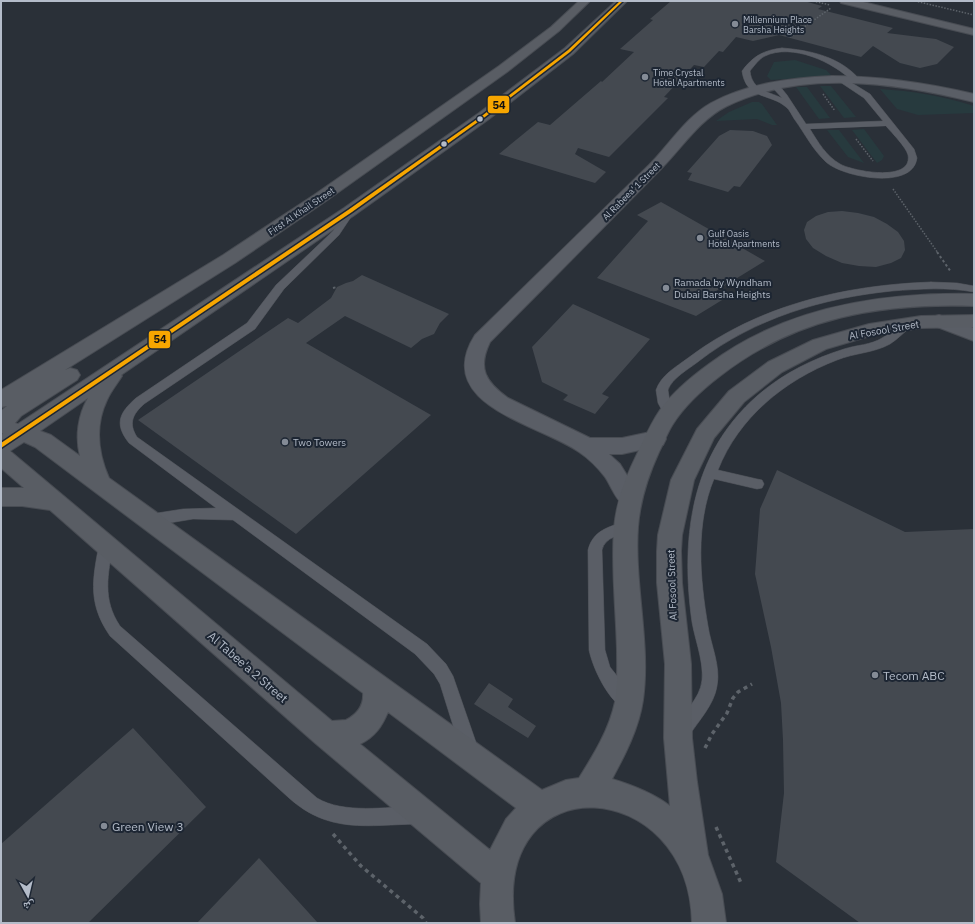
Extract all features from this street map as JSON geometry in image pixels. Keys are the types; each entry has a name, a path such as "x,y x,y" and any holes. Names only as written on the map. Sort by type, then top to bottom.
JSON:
{"main road":[{"name":"First Al Khail Street","path":"1,400 229,259 320,198 502,69 555,29 585,1"},
{"path":"845,1 974,32"},
{"path":"890,1 918,4"},
{"path":"1,446 350,211 484,116 569,51 616,4"},
{"path":"1,424 14,411 188,298 212,279 229,259"},
{"path":"588,791 607,761 620,730 628,703 631,661 625,573 626,527 630,498 640,468 669,413 697,383 729,359 763,339 801,323 842,311 884,304 923,300 974,300"},
{"name":"Al Fosool Street","path":"692,855 682,793 678,737 678,662 669,580 670,536 677,496 689,462 702,437 730,402 759,377 791,357 833,340 866,331 907,324 940,321 974,321"},
{"path":"100,482 93,468 89,453 89,423 93,408 100,394 119,367"},
{"path":"49,389 34,402 32,410 40,414 57,409"},
{"path":"1,429 22,432 43,441 540,807"},
{"name":"Al Tabee'a 2 Street","path":"1,456 325,733 497,876"},
{"path":"1,497 22,497 56,502"},
{"path":"325,733 337,736 350,734 362,728 371,718 376,707 377,694 374,684"},
{"path":"498,923 495,906 497,876 506,848 520,825 540,807 555,799 571,793 588,791 618,795 635,801 656,814 676,832 692,855 702,881 711,918"}],"street":[{"name":"Al Rabeea' 1 Street","path":"630,498 612,470 587,446 501,404 483,389 474,372 474,358 482,339 674,148 705,113 725,102 775,86 813,81 856,80 916,86 974,98"},
{"path":"940,321 974,335"},
{"name":"Al Rabeea' 1 Street","path":"587,446 622,446 655,439"}],"lane":[{"path":"790,106 775,98 756,91 747,79 746,71 763,54 777,51 797,52 830,61 844,69 867,88 867,96"},
{"path":"775,86 785,96 804,127 831,163 859,174 884,176 902,171 912,165 913,161 911,150 867,96 856,80"},
{"path":"804,127 889,123"},
{"path":"350,211 344,223 335,235 284,282 273,295 262,314 251,326 140,401 132,408 126,417 125,425 127,433 132,440 421,649 431,659 447,681 472,756"},
{"path":"669,413 662,400 661,394 664,384 704,350 767,317 805,304 887,288 946,285 974,290"},
{"path":"678,737 705,696 709,687 709,666 700,630 694,582 693,545 698,511 709,473 718,454 733,430 752,408 772,390 796,374 821,362 886,340 907,324"},
{"path":"709,473 757,484"},
{"path":"151,520 196,513 217,513 237,516"},
{"path":"626,527 603,536 598,540 595,550 598,659 606,678 628,703"},
{"path":"106,545 100,575 99,590 101,605 106,620 115,631 307,802 321,810 352,816 422,815"}],"path":[{"path":"918,4 974,15"},
{"path":"788,38 833,6"},
{"path":"333,288 337,287"},
{"path":"704,753 709,738 727,712 733,698 744,687 752,684"},
{"path":"307,802 361,866 423,918 426,923"},
{"path":"715,824 741,883"}],"green space":[{"path":"795,60 826,70 832,76 771,80 767,76 774,62"},
{"path":"820,86 831,86 856,117 844,118"},
{"path":"796,87 807,87 830,118 819,119"},
{"path":"880,89 904,91 951,99 974,106 974,113 918,115 897,109"},
{"path":"752,102 759,102 762,104 777,125 772,125 757,119 716,121 729,112"},
{"path":"864,129 884,156 882,160 877,163 852,130"},
{"path":"827,130 839,130 864,163 848,157"}],"building":[{"path":"671,1 804,1 822,6 818,9 893,28 887,33 936,39 954,47 937,64 920,68 900,63 873,46 861,57 779,35 753,41 736,37 723,52 719,51 704,67 694,65 664,97 668,98 609,157 578,148 575,154 606,172 595,183 499,154 538,122 550,125 601,81 602,82 634,52 620,49 653,20 650,19"},
{"path":"730,130 753,131 767,136 772,145 740,187 734,186 728,192 688,180 692,173 687,172 719,136"},
{"path":"661,202 765,261 716,291 727,297 696,316 597,278 648,221 637,215"},
{"path":"842,211 874,217 898,232 904,241 905,250 901,258 891,263 876,267 859,266 842,263 813,248 806,239 804,230 807,222 816,216 828,212"},
{"name":"Two Towers","path":"362,275 449,314 440,323 434,334 422,339 411,348 345,316 306,343 431,415 296,534 138,420 288,318 298,323 331,298 337,287 353,281"},
{"path":"573,304 650,339 602,394 609,397 595,414 563,400 568,395 542,382 532,347"},
{"name":"Tecom ABC","path":"777,470 905,532 974,529 974,923 860,923 776,862 784,793 781,703 771,647 755,574 760,509"},
{"path":"489,683 513,699 508,707 536,726 528,738 474,704"},
{"name":"Green View 3","path":"133,728 206,807 88,923 1,923 1,844"},
{"path":"259,858 318,923 197,923"}],"transit line":[{"name":"54","path":"1,446 350,211 484,116 569,51 622,1"}],"place":[{"name":"Millennium Place Barsha Heights","path":"735,24"},
{"name":"Time Crystal Hotel Apartments","path":"645,77"},
{"name":"Gulf Oasis Hotel Apartments","path":"700,238"},
{"name":"Ramada by Wyndham Dubai Barsha Heights","path":"666,288"},
{"name":"Two Towers","path":"285,442"},
{"name":"Tecom ABC","path":"875,675"},
{"name":"Green View 3","path":"104,826"}]}
